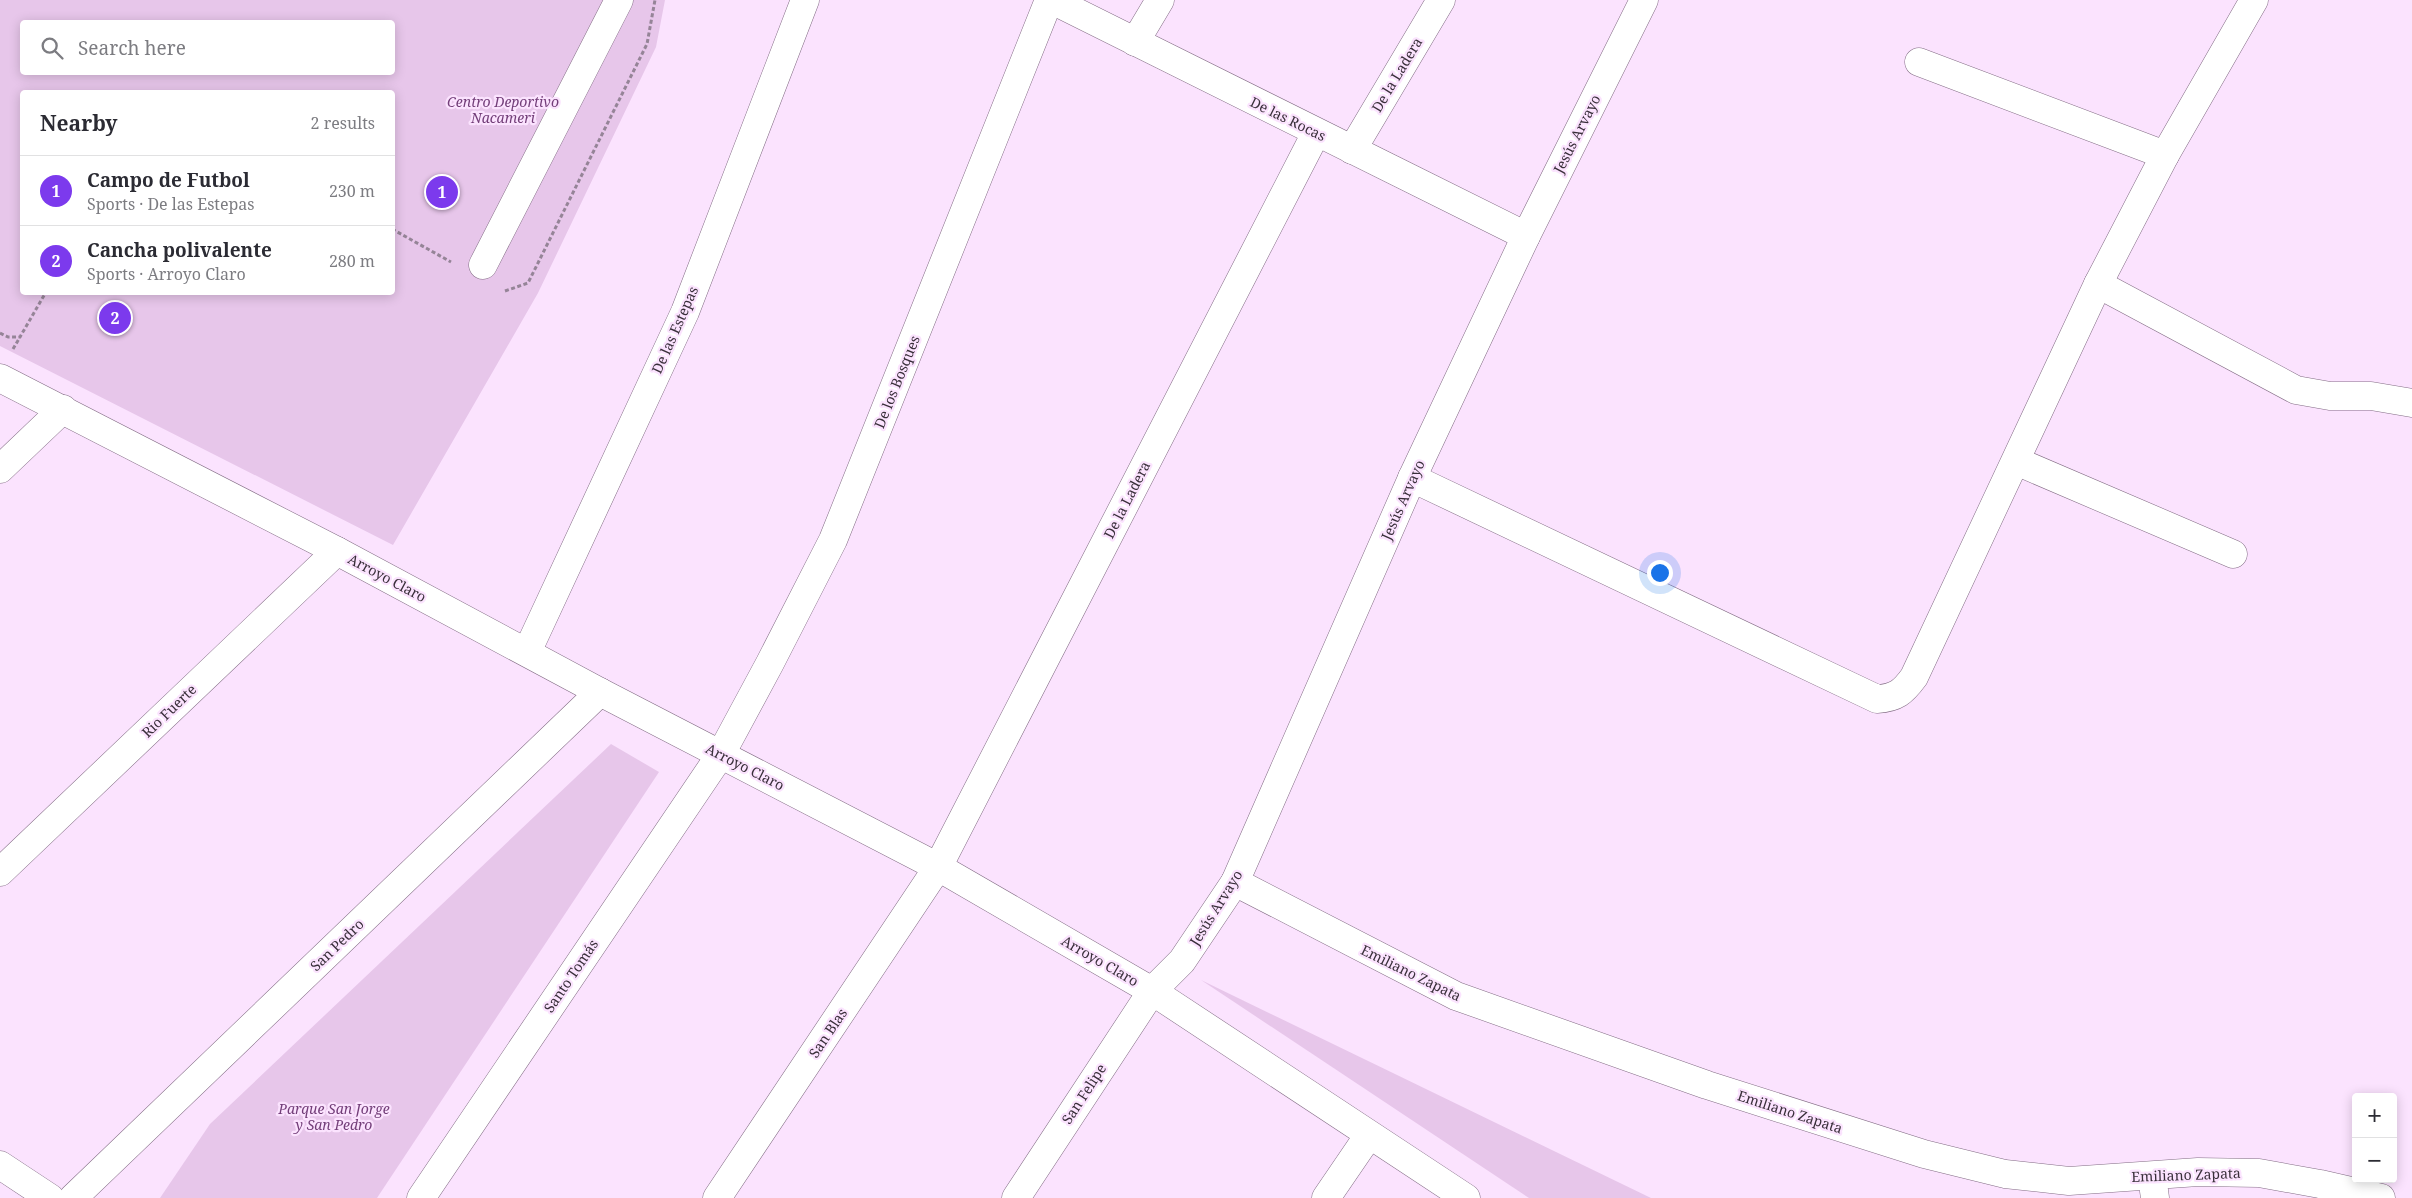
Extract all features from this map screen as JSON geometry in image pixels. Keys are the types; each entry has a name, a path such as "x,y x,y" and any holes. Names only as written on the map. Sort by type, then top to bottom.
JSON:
{"street":[{"path":"483,265 619,0"},
{"name":"De las Estepas","path":"527,652 685,312 805,0"},
{"name":"De las Rocas","path":"1050,0 1526,236"},
{"name":"De los Bosques","path":"721,754 833,540 1050,0"},
{"path":"1135,42 1160,0"},
{"name":"De la Ladera","path":"1352,150 1441,0"},
{"name":"Jesús Arvayo","path":"1152,991 1182,960 1235,882 1412,478 1526,236 1644,0"},
{"path":"1412,478 1877,699 1892,698 1903,692 1914,677 2098,284 2165,155 2254,0"},
{"path":"1919,62 2165,155"},
{"name":"De la Ladera","path":"938,867 1316,133"},
{"path":"2098,284 2296,390 2330,396 2371,396 2412,403"},
{"name":"Arroyo Claro","path":"0,378 337,551 600,692 938,867 1152,991 1466,1198"},
{"path":"0,469 63,409"},
{"path":"2016,460 2232,554"},
{"name":"Rio Fuerte","path":"0,872 337,551"},
{"name":"San Pedro","path":"73,1198 600,692"},
{"name":"Santo Tomás","path":"421,1198 721,754"},
{"name":"San Blas","path":"718,1198 938,867"},
{"name":"Emiliano Zapata","path":"1235,882 1456,996 1707,1085 1924,1154 2005,1174 2069,1181 2154,1187 2198,1172 2259,1174 2320,1184 2381,1198"},
{"name":"San Felipe","path":"1016,1198 1152,991"},
{"path":"1326,1198 1369,1135"},
{"path":"0,1165 50,1198"}],"path":[{"path":"0,333 8,337 20,337 44,295"}],"green space":[{"name":"Centro Deportivo Nacameri","path":"0,0 665,0 656,47 538,293 393,545 0,346"},
{"name":"Parque San Jorge y San Pedro","path":"611,744 659,772 377,1198 160,1198 210,1124"},
{"path":"1201,980 1651,1198 1529,1198"}],"place":[{"name":"Campo de Futbol","path":"442,192"},
{"name":"Cancha polivalente","path":"115,318"}]}
